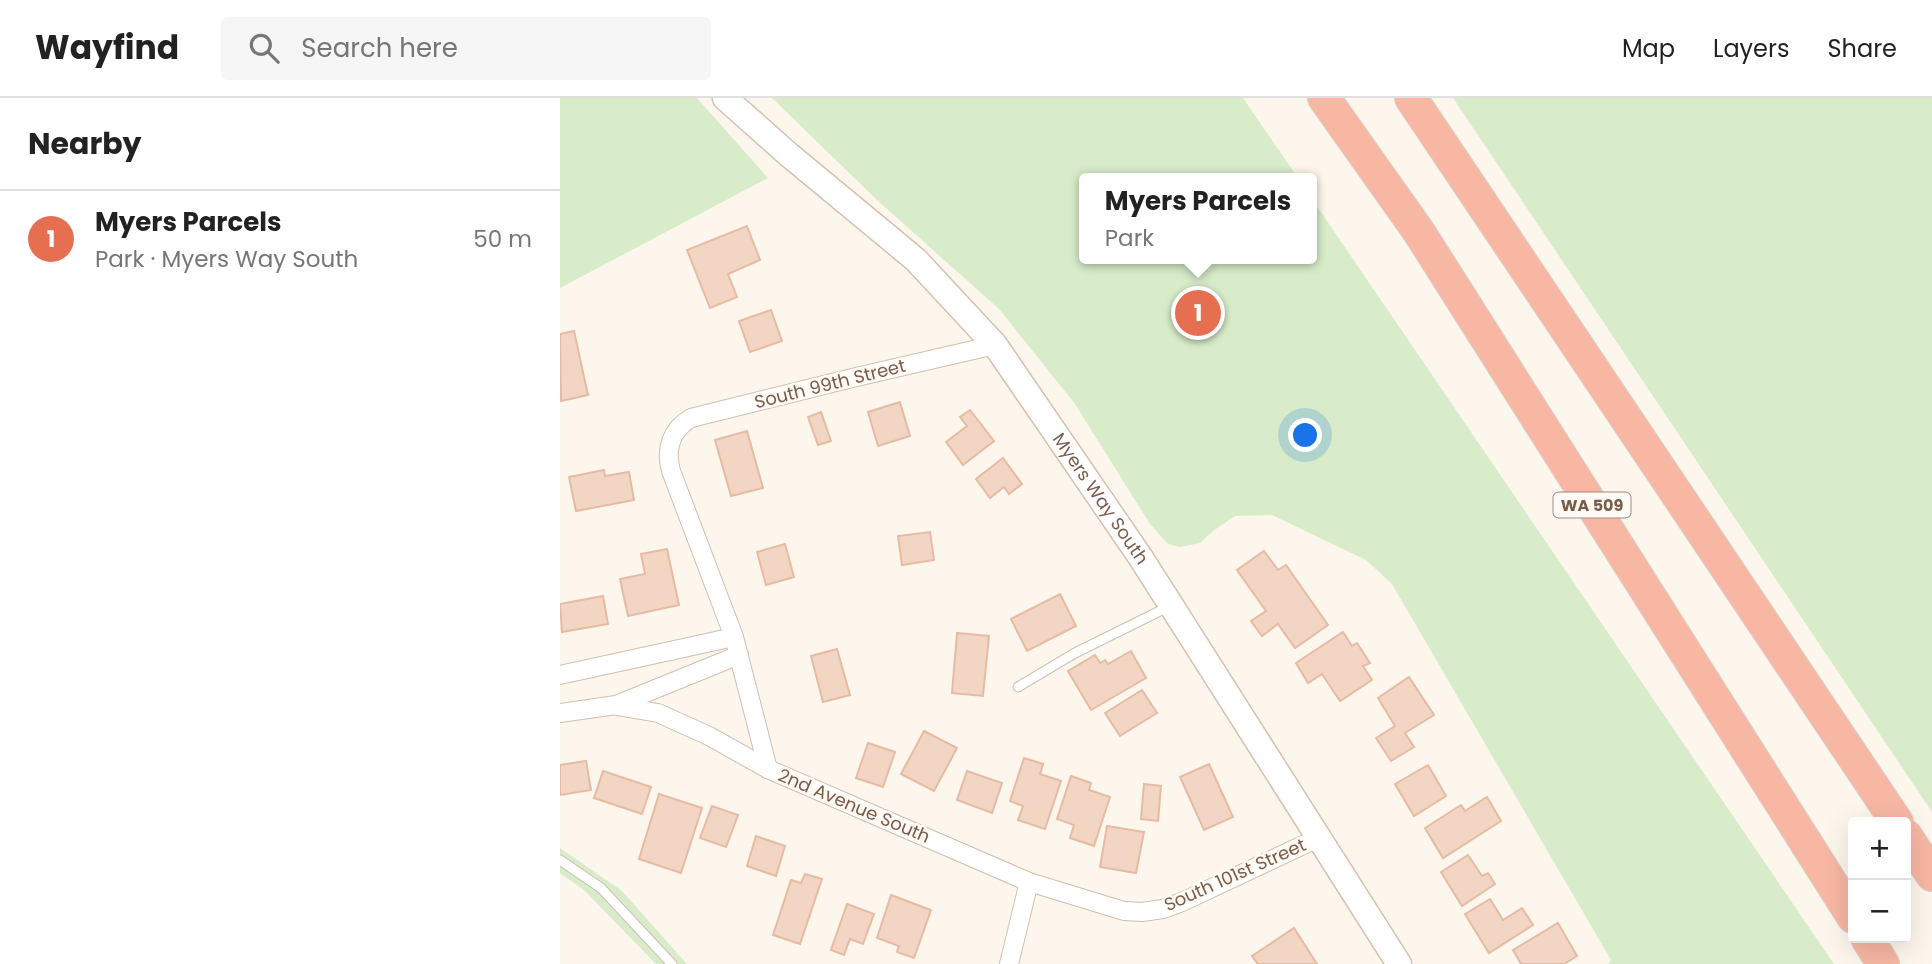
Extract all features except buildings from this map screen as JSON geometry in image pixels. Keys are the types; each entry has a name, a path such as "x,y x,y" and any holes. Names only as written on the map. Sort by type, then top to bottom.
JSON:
{"highway":[{"name":"WA 509","path":"1324,98 1419,232 1848,909"},
{"path":"1411,98 1894,817"},
{"path":"1911,844 1932,875"},
{"path":"1870,943 1883,964"}],"main road":[{"name":"Myers Way South","path":"725,98 916,260 995,345 1141,558 1399,964"}],"street":[{"name":"South 99th Street","path":"673,436 679,426 691,418 995,345"},
{"name":"2nd Avenue South","path":"673,436 668,452 671,471 734,637 768,769 1029,882"},
{"path":"560,675 734,637"},
{"path":"617,705 739,655"},
{"path":"560,713 617,705 658,713 709,736 768,769"},
{"name":"South 101st Street","path":"1029,882 1124,911 1163,909 1318,838"},
{"path":"1009,964 1029,882"}],"lane":[{"path":"1018,687 1075,653 1171,605"},
{"path":"560,860 601,888 673,964"}],"green space":[{"path":"560,98 697,98 768,178 560,288"},
{"path":"772,98 1243,98 1295,173 1079,173 1079,264 1317,264 1317,206 1834,964 1608,964 1611,960 1392,584 1366,560 1272,515 1235,516 1200,543 1180,547 1168,544 1150,524 1075,404 999,309 877,200"},
{"path":"1453,98 1932,98 1932,812"},
{"path":"560,848 622,891 687,964 656,964 584,890 560,873"}],"place":[{"name":"Myers Parcels","path":"1198,313"}]}
